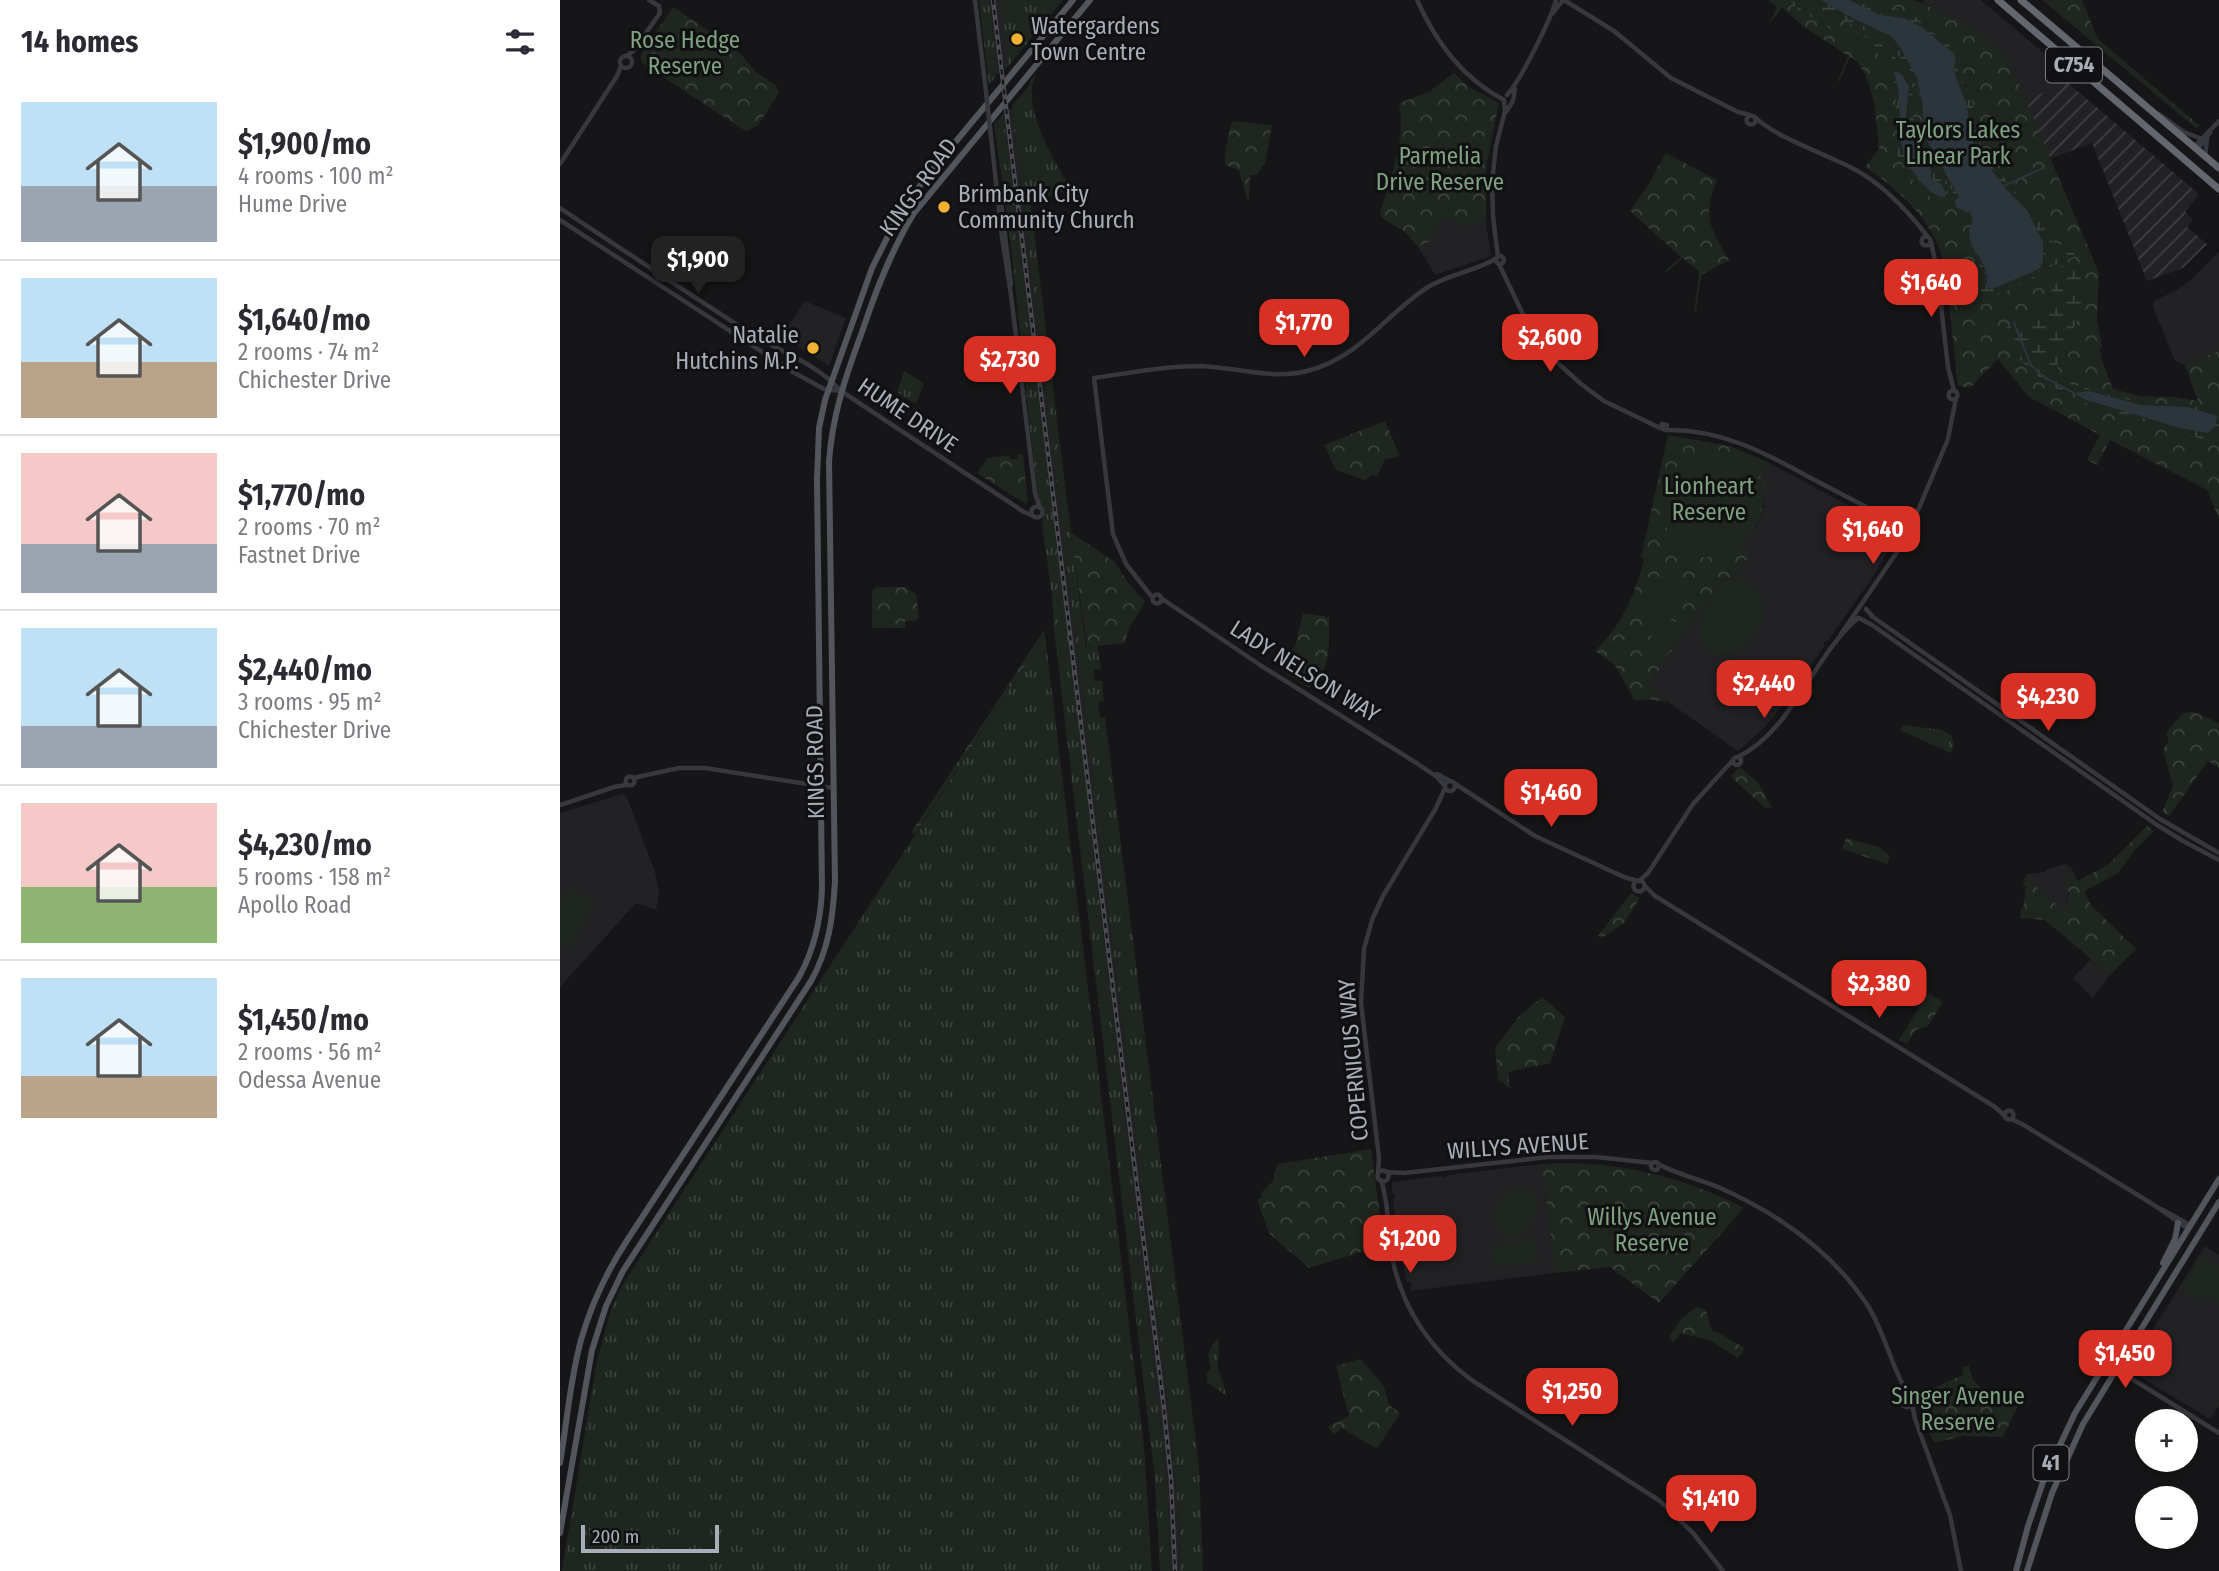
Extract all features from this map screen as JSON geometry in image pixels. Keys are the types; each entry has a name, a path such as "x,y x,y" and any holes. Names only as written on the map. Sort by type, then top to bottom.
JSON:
{"highway":[{"name":"C754","path":"1998,0 2219,188"},
{"name":"C754","path":"2021,0 2219,168"},
{"path":"2186,159 2196,148"}],"main road":[{"name":"KINGS ROAD","path":"560,1462 578,1354 600,1287 626,1242 799,977 811,953 818,929 822,906 817,470 819,428 831,380 868,277 896,220 924,180 1073,0"},
{"name":"KINGS ROAD","path":"560,1533 590,1357 610,1296 623,1271 811,981 831,931 834,905 829,462 834,417 841,391 879,283 905,229 935,186 1090,0"},
{"name":"41","path":"2016,1571 2033,1510 2050,1465 2075,1413 2219,1179"},
{"name":"41","path":"2028,1571 2052,1493 2083,1424 2219,1202"},
{"path":"2158,1278 2175,1239 2178,1223"},
{"path":"2189,1227 2199,1233"},
{"path":"2105,1363 2115,1369"},
{"path":"2050,1465 2060,1462 2083,1424"}],"street":[{"path":"623,67 621,60 629,57 654,19 657,10 649,0"},
{"path":"975,0 1008,248 1011,295 1035,494 1042,513 1040,516 1033,516 1035,494"},
{"path":"1417,0 1429,27 1444,50 1467,75 1508,99"},
{"path":"1857,616 1864,614 1869,594 1897,551 1919,509 1945,446 1952,415 1950,375 1934,256 1927,241 1919,227 1895,200 1870,178 1671,78 1614,31 1560,2 1550,16 1508,99 1494,157 1493,216 1497,246 1506,277 1524,318 1553,359 1598,397 1664,427 1717,435 1752,447 1908,527"},
{"path":"560,164 623,67 631,66 629,57"},
{"path":"1734,110 1747,121 1753,119"},
{"path":"2152,111 2188,134 2205,138"},
{"path":"2196,148 2219,121"},
{"path":"2205,138 2206,157"},
{"name":"HUME DRIVE","path":"560,208 757,338 797,358 831,380 841,391 1033,516"},
{"name":"HUME DRIVE","path":"560,220 785,367 828,390 841,391"},
{"name":"LADY NELSON WAY","path":"1470,795 1445,787 1437,777 1418,764 1157,598 1140,582 1123,558 1113,534 1094,378 1189,366 1271,375 1315,369 1351,352 1399,309 1432,285 1456,273 1500,260"},
{"path":"667,290 670,281"},
{"path":"667,290 676,285"},
{"path":"1032,509 1040,508"},
{"name":"HUME DRIVE","path":"1020,509 1032,509"},
{"path":"1893,521 1902,531 1902,540 1897,551"},
{"path":"1902,531 1908,527"},
{"path":"1640,892 1642,883 1688,810 1723,772 1773,730 1839,638 1864,608"},
{"path":"1864,608 1873,617 2160,819 2219,853"},
{"path":"1857,616 2157,825 2219,860"},
{"name":"LADY NELSON WAY","path":"1418,764 1452,782 1535,836 1623,877 1642,883"},
{"path":"560,806 626,782 629,777 634,780 679,768 705,768 833,788"},
{"path":"1445,787 1446,783 1452,782 1452,791"},
{"name":"COPERNICUS WAY","path":"1378,1173 1380,1158 1361,1003 1364,949 1372,920 1383,896 1436,808 1445,787"},
{"name":"COPERNICUS WAY","path":"1436,808 1452,791"},
{"name":"LADY NELSON WAY","path":"1623,877 1634,889"},
{"path":"1642,883 1634,884 1634,889 1655,896"},
{"path":"1642,883 1655,896 2189,1227"},
{"name":"WILLYS AVENUE","path":"1378,1173 1404,1173 1548,1157 1596,1157 1635,1162 1676,1172 1715,1186 1753,1204 1790,1227 1839,1269 1867,1305 1883,1334 1950,1515 1961,1571"},
{"name":"COPERNICUS WAY","path":"1380,1158 1386,1171"},
{"path":"1386,1171 1385,1195 1396,1276 1409,1307 1433,1345 1473,1381 1660,1502 1693,1533 1723,1571"},
{"path":"1378,1173 1378,1178 1385,1180"},
{"name":"WILLYS AVENUE","path":"1385,1180 1404,1173"},
{"path":"2154,1205 2178,1223 2189,1227"},
{"path":"2115,1369 2219,1433"},
{"name":"WILLYS AVENUE","path":"1908,1400 1902,1404 1915,1419"}],"shaded area":[{"name":"Watergardens Town Centre","path":"989,0 1062,0 1005,66 999,66 998,73"},
{"path":"1821,0 1849,0 1880,15 1904,18 1922,27 1953,53 1956,59 1955,73 1967,105 1968,123 1976,149 1982,151 1985,161 2004,187 2027,210 2043,242 2043,261 2039,269 1992,289 1986,288 1986,271 1970,240 1972,216 1969,211 1967,213 1956,207 1955,201 1959,197 1925,137 1917,78 1900,47 1891,36"},
{"path":"1925,0 1981,0 2057,64 2059,75 2068,83 2024,100 2007,56 1948,15 1922,3"},
{"path":"1896,71 1909,86 1906,116 1920,158 1931,170 1932,179 1942,185 1945,197 1927,188 1905,159 1900,135 1899,93 1894,73"},
{"path":"2068,83 2199,194 2185,212 2193,220 2187,227 2207,244 2183,268 2147,281 2092,143 2049,159 2024,100"},
{"path":"1010,109 1171,1428 1180,1571 1170,1571 1169,1519 1161,1428 1064,594 1003,114"},
{"path":"1444,218 1465,226 1486,222 1491,256 1435,275 1418,247 1430,241"},
{"path":"2219,252 2219,351 2185,365 2175,361 2153,307 2154,301 2192,279"},
{"path":"805,301 846,318 829,366 782,336"},
{"path":"2089,391 2140,405 2187,407 2217,416 2215,426 2208,433 2180,428 2084,399 2074,393"},
{"path":"1769,463 1897,531 1898,535 1870,581 1827,642 1823,642 1825,645 1783,705 1764,728 1738,751 1647,687 1721,582 1731,576 1740,546 1757,526 1763,511 1760,480"},
{"path":"626,795 655,872 659,893 656,910 636,903 560,987 560,813"},
{"path":"2066,864 2072,874 2064,912 2025,877 2027,874 2045,872"},
{"path":"2091,959 2110,975 2093,998 2073,978"},
{"path":"1542,1164 1555,1273 1410,1291 1412,1284 1407,1282 1400,1254 1392,1182 1440,1176 1446,1178 1448,1175"},
{"path":"2205,1246 2219,1255 2219,1405 2210,1419 2198,1412 2198,1409 2193,1409 2134,1373 2132,1363"}],"green space":[{"path":"979,0 989,0 998,73 989,85"},
{"name":"Watergardens Town Centre","path":"1001,0 1063,0 1005,70 1008,62"},
{"name":"Taylors Lakes Linear Park","path":"1768,0 1914,0 1983,35 2007,56 2099,273 2097,320 2102,347 2101,358 2113,389 2140,396 2198,401 2185,365 2219,351 2219,519 2207,490 2110,440 2097,465 2087,460 2100,435 2029,397 1998,359 1970,388 1958,386 1947,280 1939,248 1915,209 1896,190 1865,167 1879,149 1873,98 1864,73 1850,57 1839,82 1848,56 1803,26 1782,8 1769,24 1777,7"},
{"path":"1785,0 1796,0 1839,25 1879,43 1891,52 1912,85 1913,115 1922,149 1948,189 1951,199 1953,192 1929,146 1953,184 1959,198 1956,204 1927,195 1911,177 1898,155 1895,149 1896,86 1881,57 1868,45 1838,34","holes":["1894,73 1909,91 1906,116 1920,158 1930,167 1933,181 1942,185 1945,197 1926,186 1915,175 1903,148"]},
{"path":"1806,0 1830,5 1851,18 1886,33 1897,42 1910,61 1919,85 1922,106 1921,115 1920,97 1912,73 1887,40"},
{"path":"1849,0 1856,0 1879,12 1888,7 1908,12 1960,55 1960,76 1973,104 1981,147 2013,190 2034,210 2050,241 2068,247 2076,256 2036,273 2037,277 2001,293 1987,294 1981,291 1979,264 1971,242 1982,265 1987,289 1992,289 2044,256 2043,241 2027,210 2004,187 1971,137 1965,99 1955,74 1953,53 1911,21 1897,16 1880,15"},
{"path":"2042,0 2082,0 2098,39 2200,126 2196,128"},
{"name":"Rose Hedge Reserve","path":"673,7 737,50 757,73 776,85 779,93 758,125 748,131 744,130 642,63 640,56"},
{"path":"674,22 725,53 705,84 655,53"},
{"path":"1036,73 1032,102 1036,117 1048,148 1070,188 1053,196 1030,199 1086,647 1097,646 1101,669 1094,670 1095,681 1102,681 1104,701 1098,702 1100,717 1105,717 1199,1466 1203,1571 1180,1571 1171,1428 1012,111 1012,105"},
{"name":"Parmelia Drive Reserve","path":"1454,73 1469,87 1499,103 1486,167 1486,222 1465,226 1444,218 1430,241 1418,247 1405,232 1382,218 1380,213 1399,145 1399,103 1429,92"},
{"path":"1003,114 1064,594 1161,1428 1169,1519 1170,1571 1160,1571 1155,1480 1054,630 1042,524 1044,513 1038,503 1010,237 994,124"},
{"path":"1232,121 1272,125 1265,163 1257,175 1250,175 1249,200 1239,170 1225,165"},
{"path":"1666,153 1717,180 1710,204 1710,222 1729,260 1701,275 1694,313 1699,272 1683,258 1666,273 1681,257 1630,211"},
{"path":"2076,260 2080,270 2083,291 2080,312 2058,361 2060,375 2065,380 2130,400 2189,406 2219,413 2219,435 2213,441 2197,438 2099,408 2052,386 2031,371 2015,353 2003,331 2037,313 2054,298 2045,273","holes":["2089,391 2140,405 2187,407 2180,428 2084,399"]},
{"path":"904,371 924,383 916,404 897,392"},
{"path":"1385,421 1398,457 1385,459 1377,476 1372,475 1365,480 1336,470 1324,445"},
{"name":"Lionheart Reserve","path":"1668,435 1730,446 1769,463 1760,480 1771,487 1763,492 1763,507 1758,521 1740,546 1750,554 1736,576 1721,582 1647,687 1666,701 1635,701 1615,665 1595,651 1620,620 1636,585 1644,559 1641,557"},
{"path":"1711,450 1735,454 1751,465 1760,481 1762,501 1758,521 1747,538 1731,551 1700,557 1687,553 1676,544 1664,517 1665,503 1676,476 1698,456"},
{"path":"1018,454 1023,454 1028,501 1026,504 977,473 988,458 1010,455 1011,459 1017,459"},
{"path":"1071,533 1115,562 1129,584 1145,601 1125,643 1087,647"},
{"path":"1661,574 1688,594 1675,613 1647,593"},
{"path":"1731,578 1750,583 1764,601 1765,610 1763,620 1752,639 1735,652 1716,654 1705,649 1700,640 1699,629 1707,603 1723,583"},
{"path":"877,587 904,587 916,594 919,618 905,621 905,628 872,628 872,591"},
{"path":"1646,595 1674,615 1661,634 1633,614"},
{"path":"1303,613 1329,617 1328,656 1322,674 1309,688 1280,669 1295,646"},
{"path":"1676,621 1686,628 1659,666 1640,652 1654,633 1663,639"},
{"path":"1044,630 1045,635 915,834 911,833"},
{"path":"1045,635 1144,1446 1152,1571 562,1571 596,1365 611,1309 621,1287"},
{"path":"2194,712 2219,723 2219,768 2208,761 2169,816 2162,812 2173,787 2163,749 2169,741 2166,733 2183,713"},
{"path":"1903,725 1942,730 1952,736 1954,747 1950,753 1900,730"},
{"path":"1740,767 1759,784 1772,808 1765,808 1730,776"},
{"path":"2147,826 2154,831 2118,873 2084,891 2091,905 2136,949 2110,975 2045,920 2020,918 2026,887 2023,885 2025,877 2064,911 2069,893 2064,877 2072,874 2068,867 2070,866 2078,881 2109,864"},
{"path":"1846,838 1879,847 1890,856 1887,864 1842,849"},
{"path":"568,888 595,901 571,949 560,943 560,904"},
{"path":"1631,893 1640,898 1624,923 1602,938 1598,936"},
{"path":"1928,993 1943,1002 1928,1026 1916,1030 1907,1044 1899,1040"},
{"path":"1542,997 1565,1017 1550,1063 1508,1072 1510,1088 1498,1080 1495,1048 1521,1014"},
{"path":"1371,1149 1384,1245 1309,1268 1269,1233 1257,1200 1263,1197 1260,1194 1273,1181 1277,1164"},
{"name":"Willys Avenue Reserve","path":"1542,1164 1610,1166 1656,1175 1701,1189 1744,1208 1659,1303 1610,1267 1555,1273"},
{"path":"1522,1187 1532,1193 1537,1202 1536,1212 1526,1231 1517,1237 1508,1238 1500,1233 1496,1226 1495,1212 1508,1193"},
{"path":"1535,1239 1537,1262 1493,1267 1490,1245"},
{"path":"2200,1257 2219,1266 2219,1304 2205,1296 2202,1302 2181,1289"},
{"path":"1696,1307 1706,1310 1711,1329 1745,1348 1738,1358 1711,1341 1681,1333 1673,1342 1669,1337 1681,1319"},
{"path":"1219,1338 1218,1368 1227,1396 1207,1382 1207,1373 1211,1368 1208,1354"},
{"path":"1360,1359 1383,1384 1389,1405 1400,1413 1377,1449 1342,1428 1334,1434 1328,1427 1349,1416 1336,1366"},
{"name":"Singer Avenue Reserve","path":"1969,1366 1973,1380 1984,1391 2020,1401 2003,1437 1963,1436 1934,1443 1915,1396 1963,1375 1962,1367"}],"waterway":[{"path":"2021,178 2043,168"},
{"path":"2003,186 2018,180"},
{"path":"2014,323 2031,365 2045,378 2074,393"}],"railway":[{"path":"993,0 1164,1409 1171,1480 1175,1571"}],"place":[{"name":"Watergardens Town Centre","path":"1017,39"},
{"name":"Brimbank City Community Church","path":"944,207"},
{"name":"Natalie Hutchins M.P.","path":"813,348"}]}
